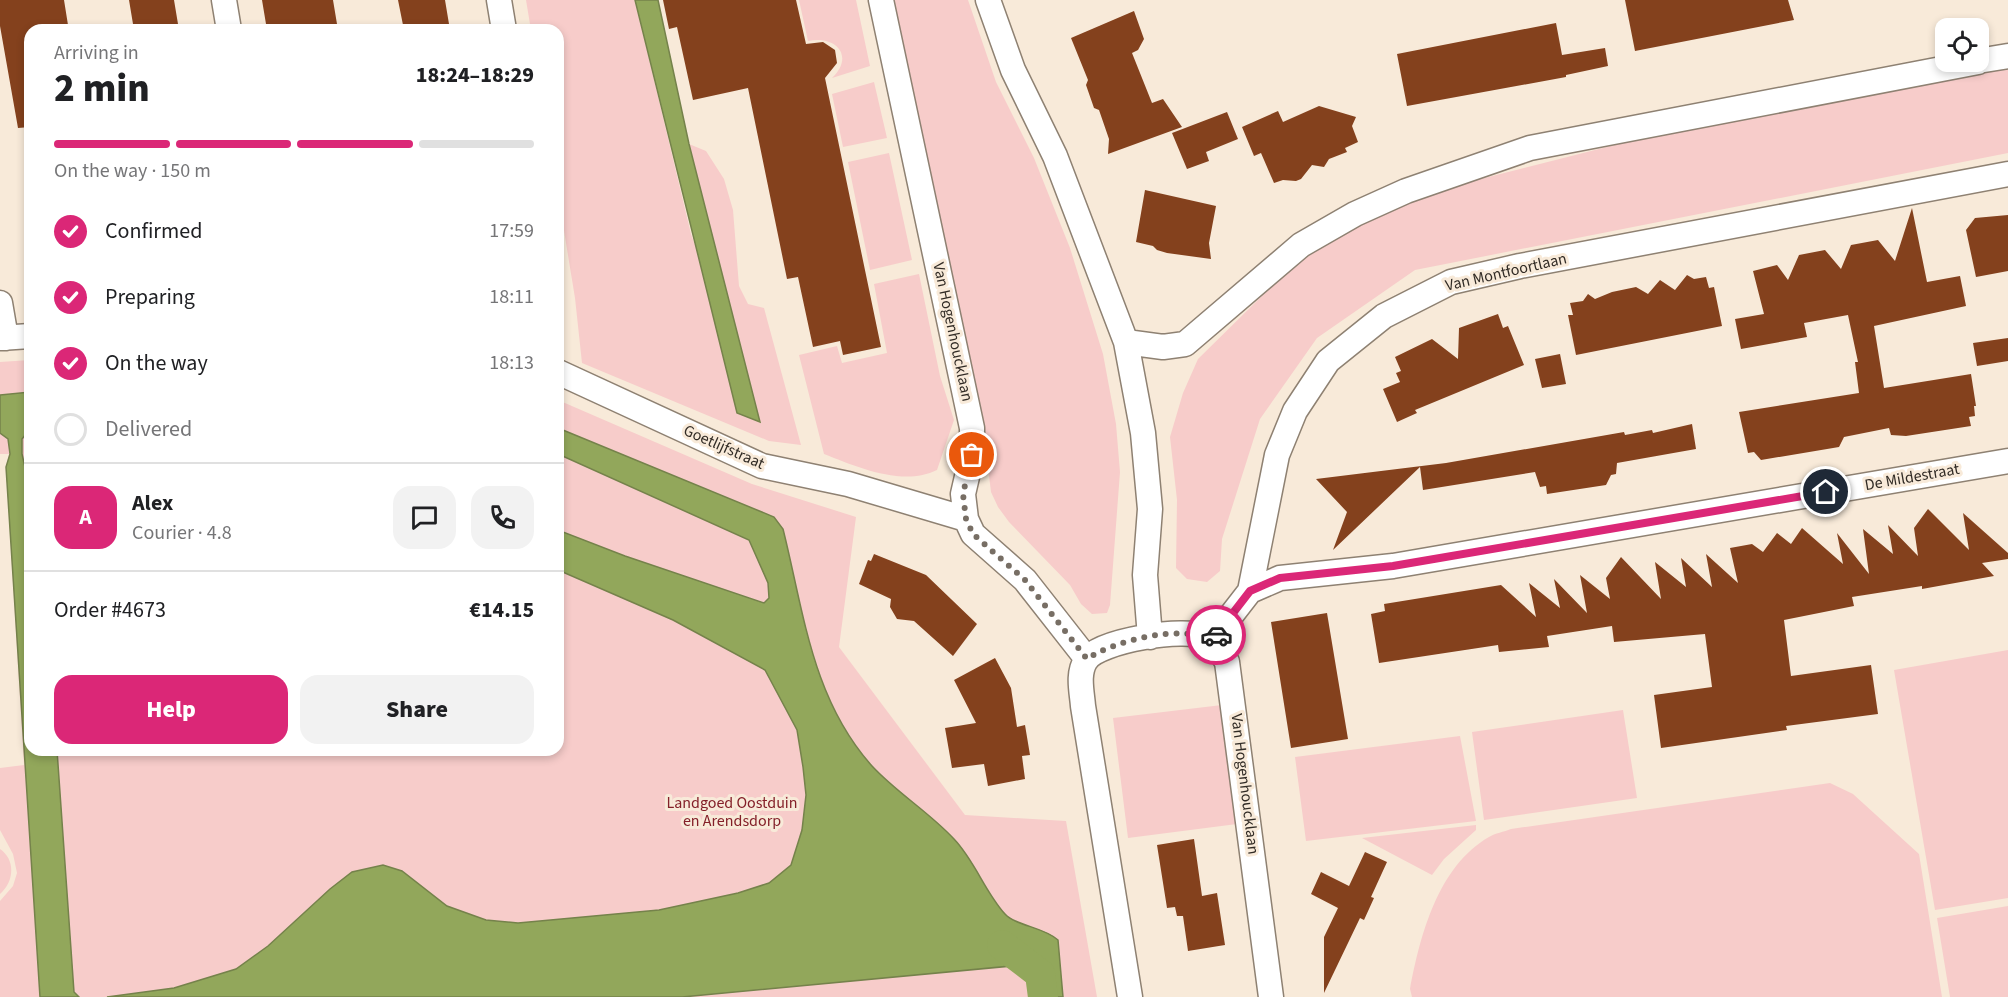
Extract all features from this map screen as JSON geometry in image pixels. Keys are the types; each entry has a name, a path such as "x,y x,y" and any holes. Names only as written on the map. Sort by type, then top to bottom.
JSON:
{"street":[{"path":"224,0 228,24"},
{"path":"499,0 503,24"},
{"name":"Van Hogenhoucklaan","path":"881,0 972,428 972,455 963,494 966,519"},
{"path":"988,0 1012,70 1055,156 1126,342 1143,433 1150,508 1145,575 1150,637"},
{"path":"1989,59 2008,56"},
{"path":"1126,342 1163,347 1185,344 1301,245 1355,214 1406,191 1530,148 1935,69"},
{"name":"Van Montfoortlaan","path":"1212,640 1250,591 1277,455 1295,411 1328,362 1384,316 1451,282 1474,276 2008,174"},
{"path":"0,303 3,338 24,336"},
{"name":"Goetlijfstraat","path":"564,375 762,466 848,484 966,519"},
{"name":"De Mildestraat","path":"1250,591 1280,578 1393,566 2008,461"},
{"path":"966,519 973,534 1025,580 1087,659"},
{"path":"1131,997 1083,706 1081,681 1087,659 1115,644 1180,633 1203,635 1212,640"},
{"name":"Van Hogenhoucklaan","path":"1212,640 1227,662 1232,685 1271,997"}],"green space":[{"path":"526,0 635,0 691,234 760,422 689,144 706,151 724,179 733,210 739,286 748,304 764,308 801,445 769,441 582,363 575,298 564,231 564,24 530,24"},
{"path":"799,0 856,0 870,66 832,78 839,70 842,55 834,44 827,41 808,41"},
{"path":"890,0 968,0 996,82 1034,158 1070,248 1103,354 1116,424 1120,472 1110,605 1107,613 1092,614 1081,604 1070,585 1009,522 991,492 982,419"},
{"path":"2008,68 2008,153 1415,270 1317,338 1260,419 1222,539 1220,571 1207,582 1187,579 1176,568 1177,500 1170,437 1183,393 1198,359 1264,294 1307,257 1362,221 1445,188 1666,132"},
{"path":"874,82 887,138 843,147 832,94"},
{"path":"889,153 912,260 870,270 848,162"},
{"path":"919,274 940,376 954,420 937,470 924,475 895,476 865,469 824,454 799,355 837,346 842,363 887,353 874,284"},
{"name":"Landgoed Oostduin en Arendsdorp","path":"24,360 24,756 564,756 564,403 752,484 856,517 839,647 965,815 1066,821 1097,997 0,997 0,901 13,886 17,873 13,854 0,830 0,768 24,765 6,467 9,454 0,454 0,362"},
{"path":"2008,650 2008,898 1935,910 1894,670"},
{"path":"1222,705 1237,824 1128,838 1113,718"},
{"path":"1623,710 1637,798 1484,820 1472,732"},
{"path":"1460,736 1476,821 1306,841 1295,757"},
{"path":"1830,783 1853,794 1919,854 1942,997 1412,997 1410,989 1414,968 1434,904 1444,884 1457,866 1471,850 1491,836 1511,829"},
{"path":"1476,825 1476,830 1444,859 1432,875 1362,838"},
{"path":"0,849 9,859 11,871 8,883 0,894"},
{"path":"2008,906 2008,997 1950,997 1937,918"}],"shaded area":[{"path":"635,0 658,0 689,144 760,422 737,413"},
{"path":"24,393 22,454 24,463 24,748 6,467 10,454 8,439 0,433 0,395"},
{"path":"564,430 774,517 783,529 813,654 823,684 852,740 882,776 954,839 1005,914 1058,940 1063,997 1041,997 1042,980 1036,970 1022,965 682,997 107,997 174,988 236,969 268,946 352,872 383,865 402,871 447,906 486,920 518,923 659,910 738,893 769,883 791,865 802,830 806,795 797,730 765,670 673,620 564,573 564,532 625,556 764,603 769,598 768,583 749,540 564,457"},
{"path":"25,756 57,756 74,992 79,997 40,997"}],"building":[{"path":"0,0 64,0 68,24 24,24 24,128 18,128 0,26"},
{"path":"129,0 174,0 178,24 133,24"},
{"path":"262,0 333,0 337,24 266,24"},
{"path":"398,0 445,0 449,24 403,24"},
{"path":"663,0 796,0 806,44 823,42 835,50 837,63 825,78 881,347 843,355 840,341 813,347 798,277 787,279 748,88 693,100 677,27 669,29"},
{"path":"1625,0 1788,0 1794,20 1635,51"},
{"path":"1134,11 1144,39 1138,50 1132,53 1152,103 1163,99 1182,127 1108,154 1109,139 1099,110 1094,108 1086,85 1088,80 1071,38"},
{"path":"1556,23 1562,55 1605,48 1608,66 1566,75 1566,77 1407,106 1397,54"},
{"path":"1319,106 1356,117 1352,126 1358,142 1345,148 1347,152 1329,159 1324,167 1312,165 1301,179 1274,183 1261,153 1254,156 1242,127 1278,111 1283,122"},
{"path":"1227,112 1238,139 1206,152 1209,161 1187,169 1172,133"},
{"path":"1145,190 1216,206 1209,243 1211,259 1167,253 1153,246 1136,242"},
{"path":"1912,208 1927,282 1960,276 1966,306 1874,326 1884,388 1971,374 1976,406 1974,406 1975,416 1969,417 1971,426 1906,436 1891,435 1889,428 1844,437 1839,447 1761,460 1754,452 1748,453 1739,412 1859,393 1855,362 1858,362 1848,315 1804,323 1807,337 1741,349 1735,319 1764,314 1753,271 1777,265 1788,280 1799,255 1825,250 1841,269 1851,245 1878,240 1895,261"},
{"path":"2008,215 2008,271 1976,277 1966,230 1975,218"},
{"path":"1687,275 1694,279 1706,277 1709,288 1714,287 1722,326 1576,355 1568,315 1573,315 1570,303 1583,301 1588,294 1595,299 1612,292 1636,287 1648,294 1660,280 1675,290"},
{"path":"1498,314 1503,328 1508,326 1524,365 1415,410 1417,413 1397,422 1383,389 1400,382 1396,373 1401,371 1395,357 1432,339 1458,359 1459,328"},
{"path":"2008,338 2008,361 1977,366 1973,343"},
{"path":"1560,354 1566,384 1542,388 1535,359"},
{"path":"1692,424 1696,449 1617,463 1616,474 1611,475 1606,485 1547,494 1546,486 1540,487 1535,472 1423,490 1420,467 1333,550 1347,512 1316,479 1446,463 1624,432 1625,435 1652,430 1653,433"},
{"path":"1928,509 1969,550 1963,513 2008,553 2008,559 1982,563 1994,576 1922,589 1922,586 1852,597 1854,606 1784,620 1791,676 1871,665 1878,714 1786,726 1787,730 1661,748 1654,695 1712,687 1705,634 1614,642 1612,626 1547,636 1549,647 1499,652 1498,645 1379,663 1371,614 1385,611 1384,604 1501,585 1536,617 1529,583 1560,608 1554,579 1587,613 1580,575 1610,599 1606,578 1621,557 1661,599 1655,562 1686,587 1681,558 1712,587 1706,554 1738,583 1730,548 1752,544 1763,552 1777,533 1791,544 1802,528 1843,564 1837,533 1869,574 1863,529 1893,554 1888,525 1918,556 1914,528"},
{"path":"874,554 926,575 977,624 953,656 914,621 897,619 890,607 891,599 859,584 868,560 871,561"},
{"path":"1327,613 1348,739 1291,748 1271,622"},
{"path":"995,658 1011,688 1017,727 1025,725 1030,755 1022,756 1025,779 988,786 984,764 952,768 945,728 976,723 954,680"},
{"path":"1194,839 1202,896 1217,893 1225,945 1188,951 1183,916 1177,916 1175,907 1167,908 1157,845"},
{"path":"1365,852 1387,862 1371,897 1374,898 1364,920 1360,918 1324,993 1324,937 1338,908 1311,894 1321,872 1349,886"}],"waterway":[{"path":"1002,945 1040,974 1043,997"}],"way so far":[{"path":"972,455 963,494 966,519 973,534 1025,580 1087,659 1115,644 1150,637 1180,633 1203,635 1212,640 1216,635"}],"route":[{"path":"1216,635 1250,591 1280,578 1393,566 1826,492"}]}
